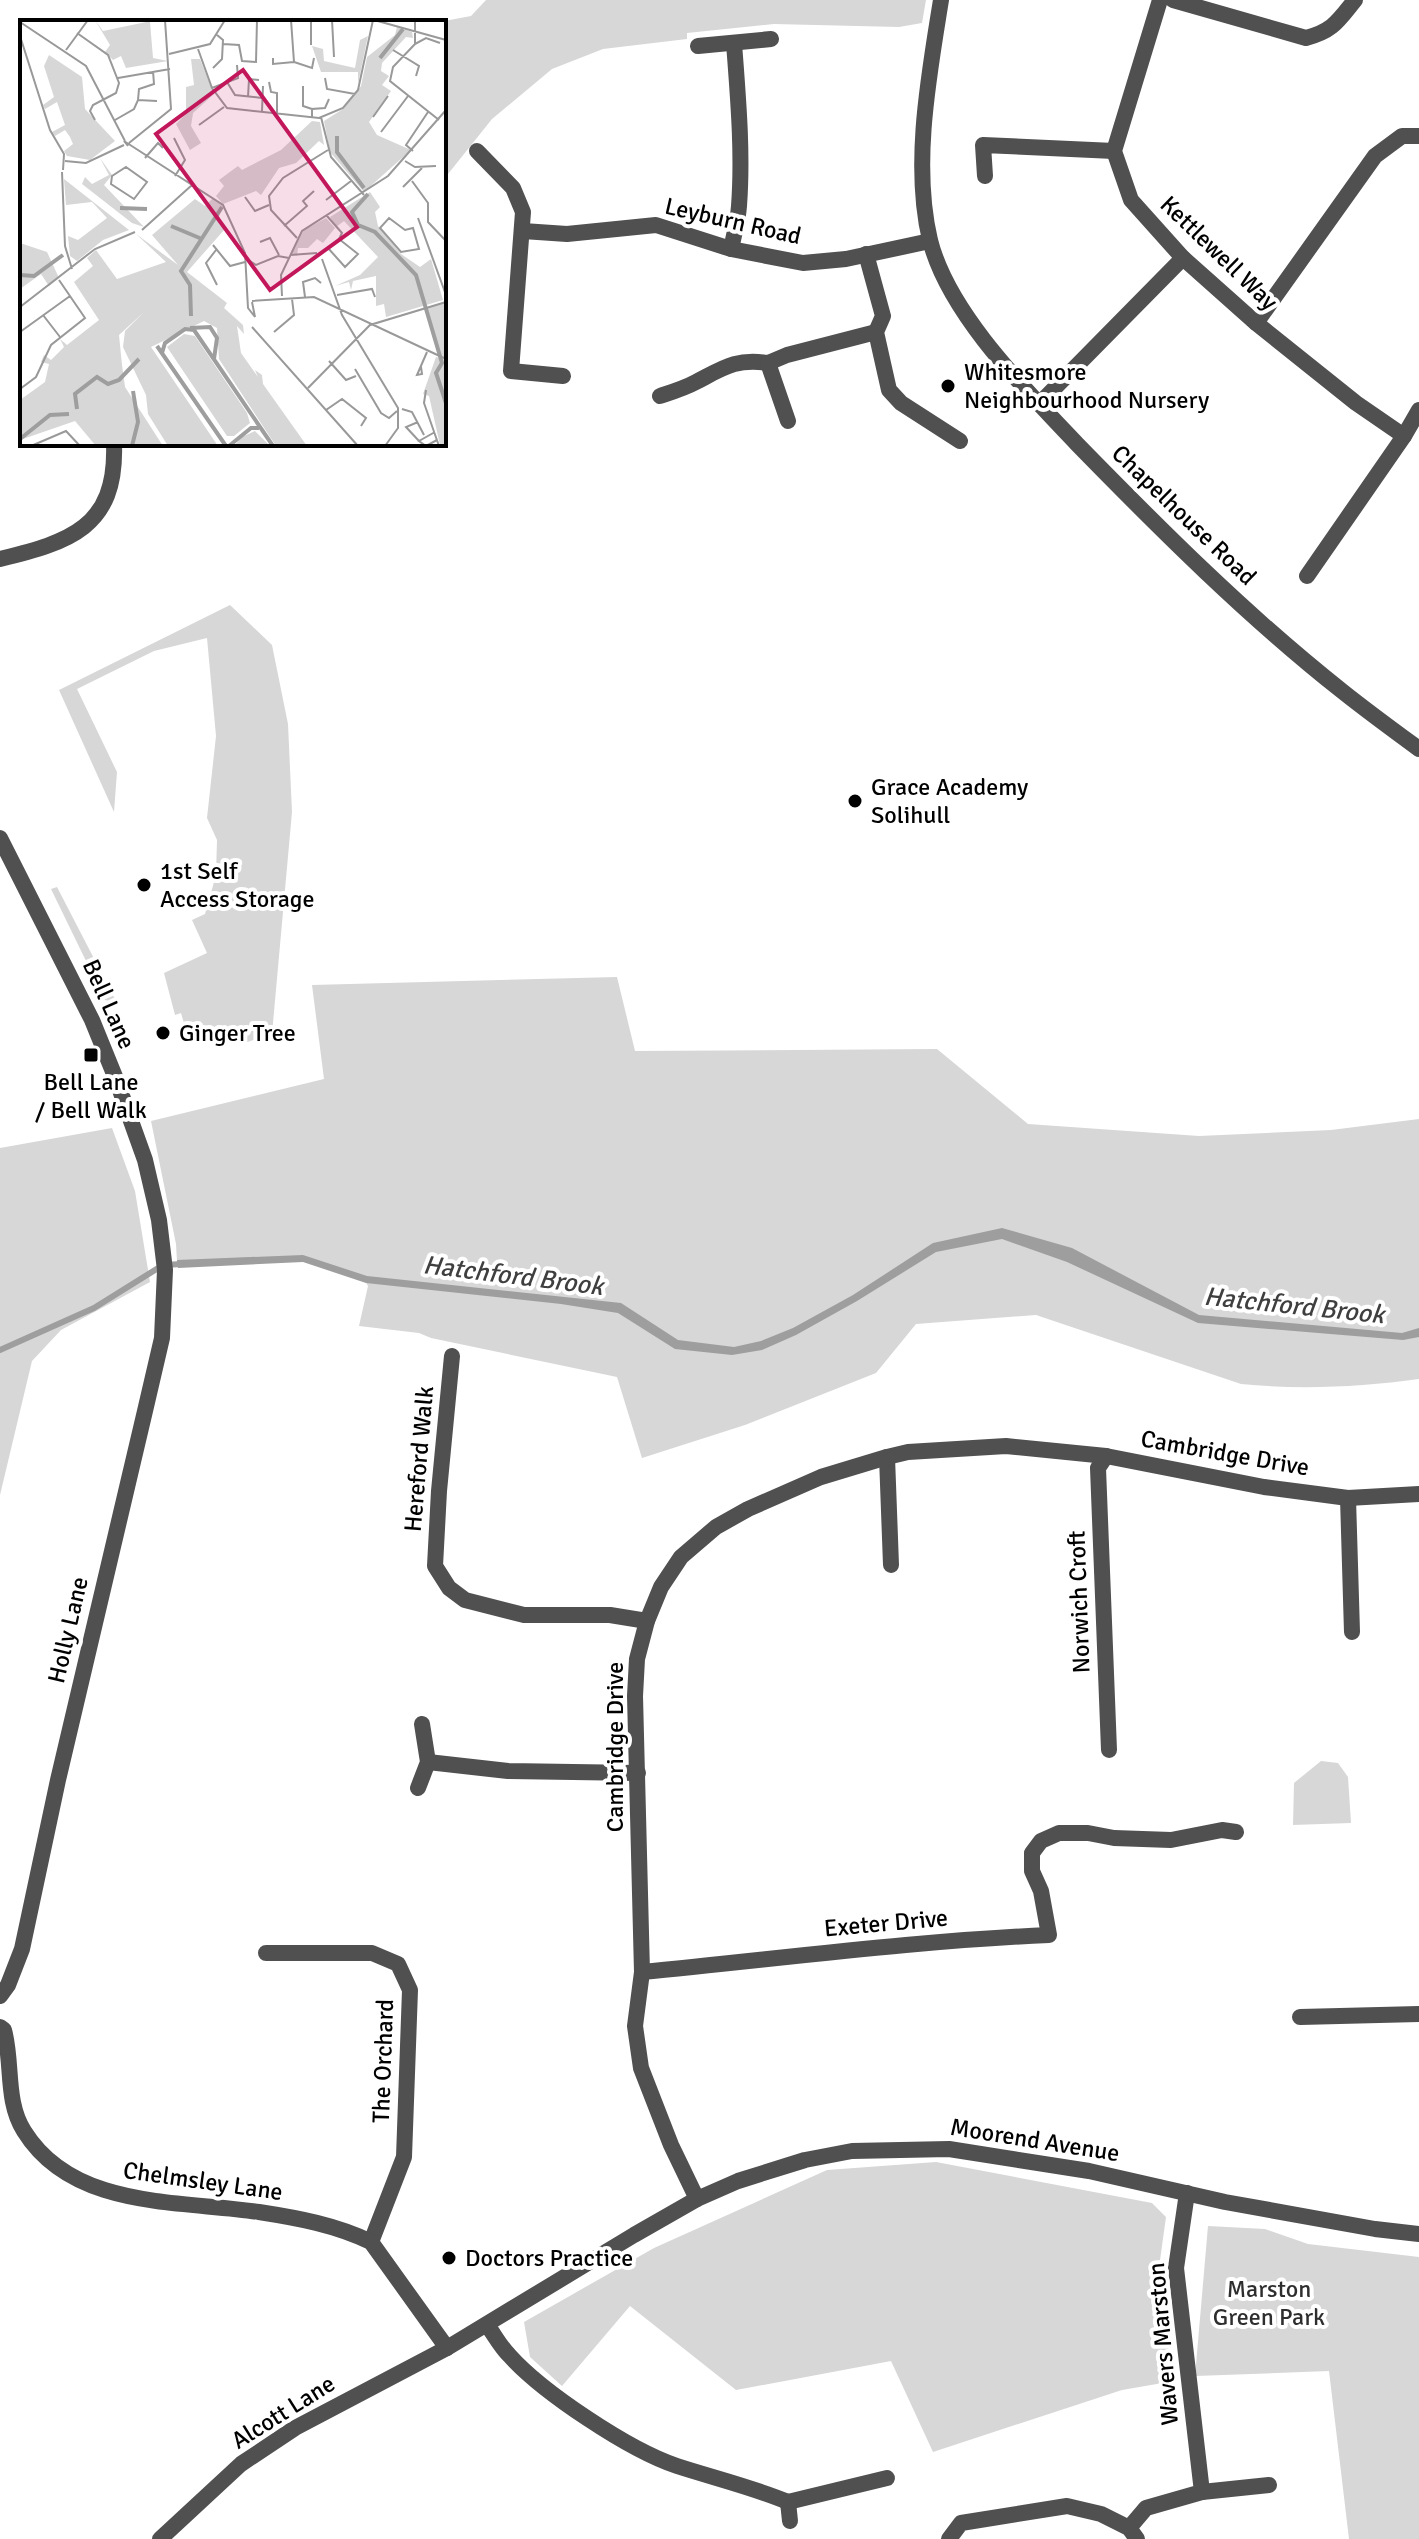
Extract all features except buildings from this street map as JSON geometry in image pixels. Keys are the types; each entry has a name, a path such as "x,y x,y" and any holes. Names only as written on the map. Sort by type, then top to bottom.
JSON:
{"street":[{"name":"Chapelhouse Road","path":"941,0 926,111 924,202 930,241 944,276 964,311 999,359 1039,404 1148,516 1216,581 1341,691 1419,749"},
{"path":"985,176 983,145 1114,151 1160,0"},
{"path":"1173,0 1306,38 1334,27 1355,0"},
{"path":"698,46 771,39"},
{"path":"731,249 739,209 740,172 734,43"},
{"path":"1256,323 1375,156 1402,136 1419,136"},
{"path":"477,151 513,188 523,212 511,371 563,376"},
{"name":"Kettlewell Way","path":"1114,151 1131,200 1183,258 1256,323 1356,403 1404,436"},
{"name":"Leyburn Road","path":"523,231 567,234 656,225 731,249 803,263 846,259 930,241"},
{"path":"866,254 883,316 876,332 889,390 914,418 960,441"},
{"path":"1039,404 1183,258"},
{"path":"660,396 692,384 726,365 752,360 768,363 787,355 876,332"},
{"path":"768,363 788,421"},
{"path":"1307,576 1419,410"},
{"path":"0,559 68,539 90,522 103,503 112,481 114,446"},
{"name":"Bell Lane","path":"0,838 92,1020 111,1067 141,1147 159,1220 165,1270"},
{"name":"Holly Lane","path":"0,1996 8,1985 22,1949 162,1338 165,1270"},
{"name":"Hereford Walk","path":"452,1356 435,1566 449,1588 465,1600 524,1615 610,1615 647,1621"},
{"name":"Cambridge Drive","path":"697,2199 671,2145 641,2068 635,2026 642,1972 635,1696 637,1659 647,1621 661,1587 681,1557 716,1527 748,1509 821,1477 908,1452 1006,1446 1106,1456 1264,1487 1348,1498 1419,1494"},
{"name":"Norwich Croft","path":"1106,1456 1098,1468 1109,1750"},
{"path":"887,1457 891,1565"},
{"path":"1348,1498 1352,1632"},
{"path":"418,1788 428,1762 422,1724"},
{"path":"428,1762 508,1771 638,1773"},
{"name":"Exeter Drive","path":"642,1972 977,1938 1049,1935 1041,1891 1032,1871 1032,1853 1041,1841 1059,1833 1171,1840 1222,1830 1236,1832"},
{"name":"The Orchard","path":"266,1953 372,1953 398,1964 410,1990 404,2157 371,2242"},
{"path":"1300,2017 1419,2014"},
{"name":"Chelmsley Lane","path":"0,2027 8,2044 9,2081 24,2131 54,2166 88,2184 123,2197 259,2212 320,2223 371,2242"},
{"name":"Moorend Avenue","path":"447,2348 697,2199 738,2181 805,2160 852,2151 949,2149 1010,2157 1375,2229 1419,2234"},
{"name":"Wavers Marston","path":"1187,2193 1176,2268 1202,2492"},
{"path":"371,2242 447,2348"},
{"path":"487,2325 508,2354 535,2380 588,2418 653,2456 677,2466 756,2489 788,2502 887,2478"},
{"name":"Alcott Lane","path":"160,2539 241,2464 295,2428 447,2348"},
{"path":"949,2539 961,2523 1067,2506 1101,2514 1133,2534 1146,2508 1202,2492 1269,2485"},
{"path":"788,2502 790,2521"}],"green space":[{"path":"486,0 926,0 922,23 899,27 774,24 687,33 687,39 603,49 552,69 492,119 446,176 446,21 471,16"},
{"path":"230,605 272,645 288,724 292,812 272,1034 241,1044 230,1030 190,1044 181,1013 175,1015 164,973 207,953 192,920 205,914 216,875 217,840 207,818 216,736 207,638 154,651 77,689 117,772 114,812 59,690"},
{"path":"57,887 117,1003 105,1000 51,889"},
{"path":"617,977 635,1051 937,1049 1028,1124 1199,1136 1331,1130 1419,1119 1419,1379 1330,1387 1241,1384 1036,1315 916,1324 876,1373 745,1425 642,1458 617,1377 419,1333 359,1326 368,1286 364,1279 306,1257 177,1262 151,1121 324,1079 312,985"},
{"path":"112,1128 135,1191 150,1282 61,1330 32,1361 0,1495 0,1148"},
{"path":"1321,1761 1338,1763 1348,1777 1351,1823 1293,1825 1294,1783"},
{"path":"936,2162 1152,2203 1166,2217 1157,2282 1174,2381 1122,2390 933,2452 891,2361 736,2390 630,2306 562,2386 530,2357 524,2322 654,2248 827,2170"},
{"name":"Marston Green Park","path":"1208,2226 1265,2229 1308,2244 1419,2257 1419,2539 1349,2539 1329,2371 1195,2376"}],"shaded area":[{"path":"1002,1228 1072,1248 1199,1315 1402,1333 1419,1328 1419,1337 1403,1340 1198,1323 1067,1262 1002,1239 936,1252 796,1335 762,1350 732,1355 675,1349 618,1313 366,1283 303,1262 178,1268 177,1260 303,1255 367,1276 621,1303 678,1340 734,1347 761,1341 793,1328 853,1295 933,1243"}],"waterway":[{"name":"Hatchford Brook","path":"0,1350 94,1308 163,1265 183,1264"}],"place":[{"name":"Whitesmore Neighbourhood Nursery","path":"948,386"},
{"name":"Grace Academy Solihull","path":"855,801"},
{"name":"1st Self Access Storage","path":"144,885"},
{"name":"Ginger Tree","path":"163,1033"},
{"name":"Bell Lane / Bell Walk","path":"91,1055"},
{"name":"Doctors Practice","path":"449,2258"}]}
